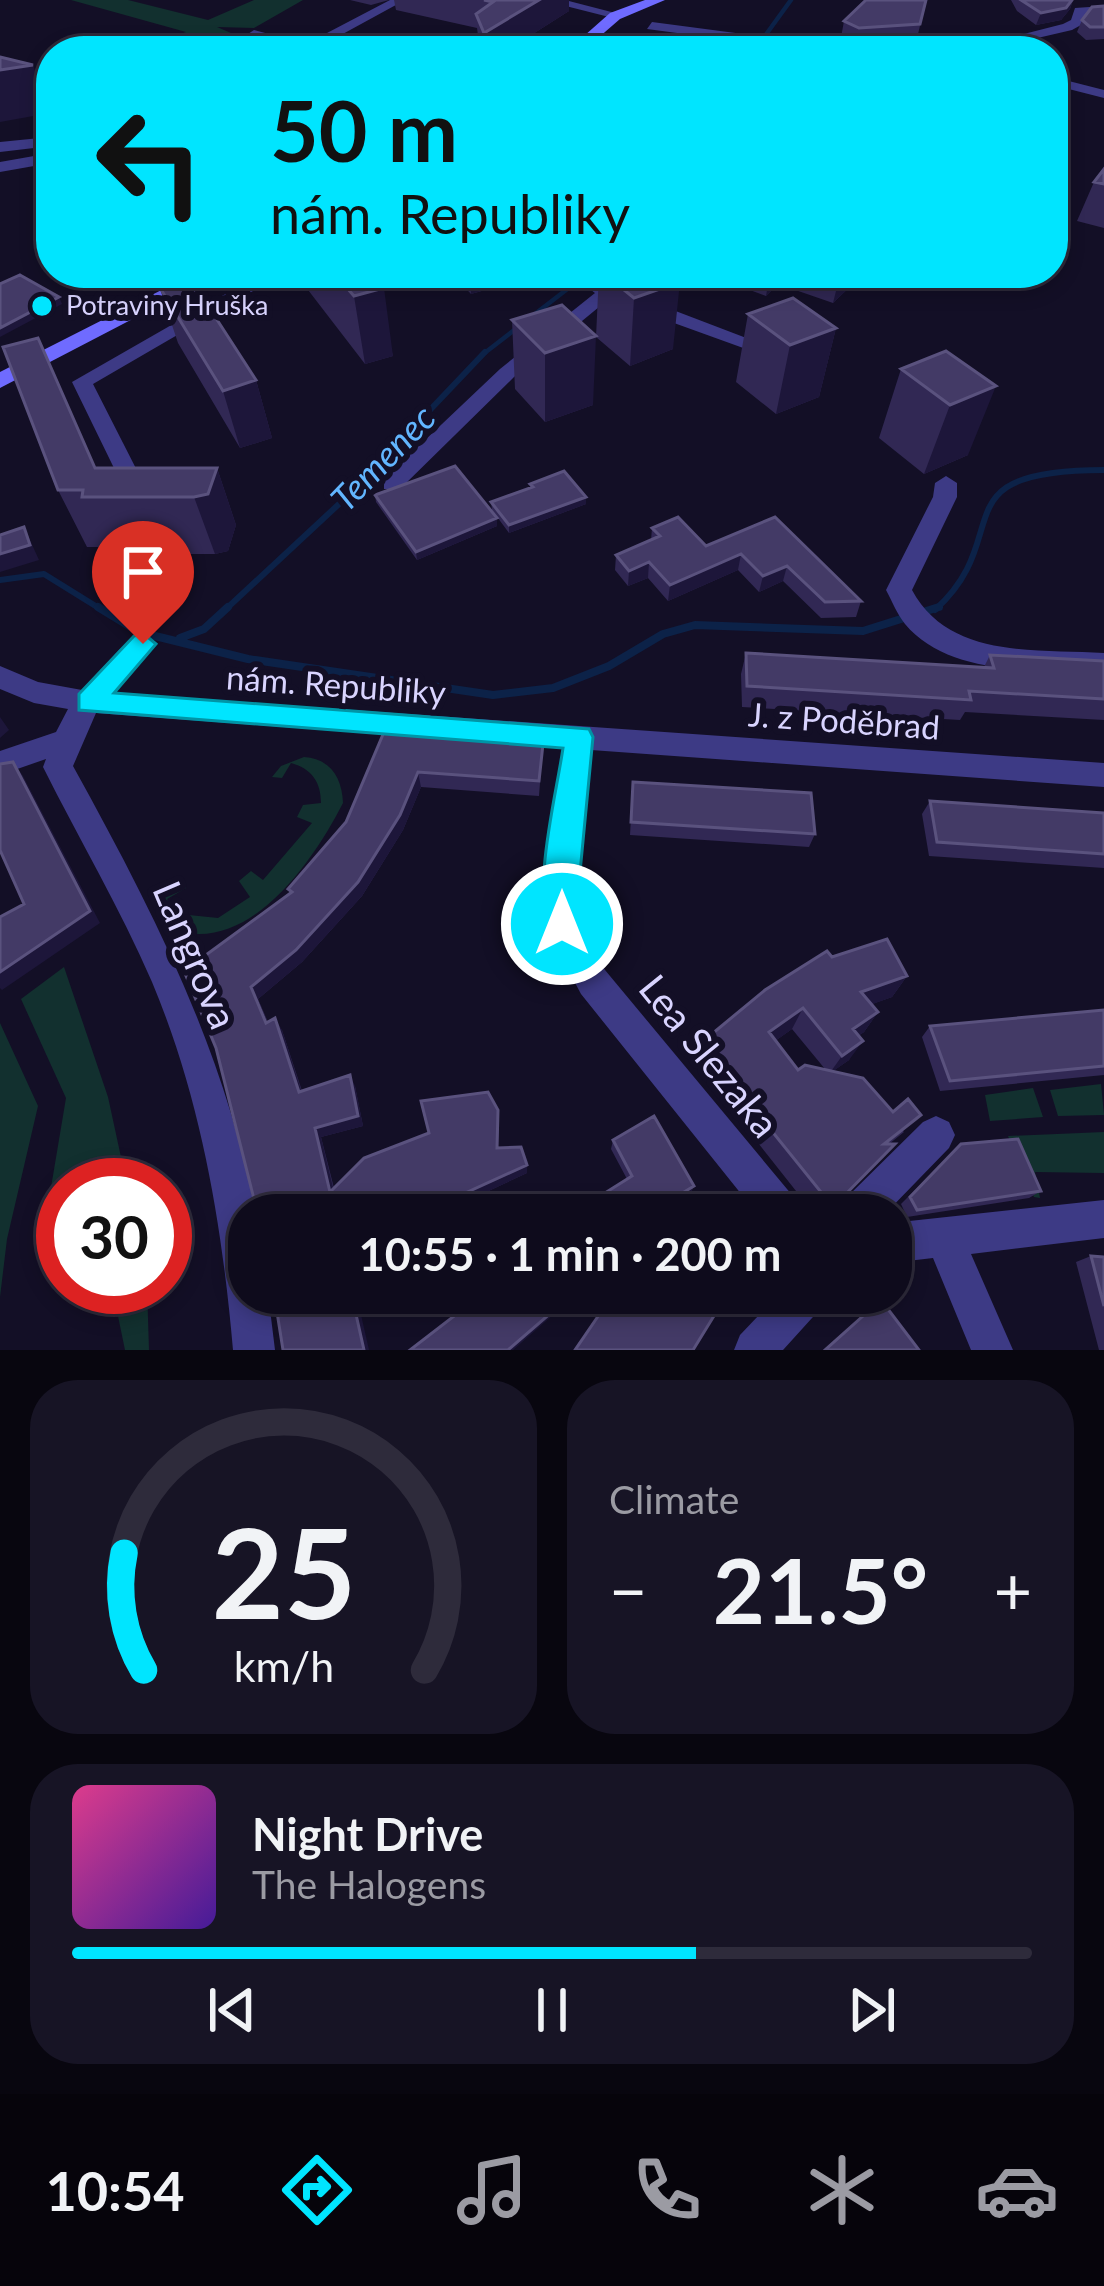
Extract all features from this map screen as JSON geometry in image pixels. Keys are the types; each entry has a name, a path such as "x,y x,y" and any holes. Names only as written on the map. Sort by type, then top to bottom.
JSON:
{"street":[{"path":"334,36 399,0"},
{"path":"548,0 722,36"},
{"path":"635,19 658,0"},
{"path":"595,36 669,0"},
{"path":"1028,36 1077,22 1076,5 1104,10"},
{"path":"834,36 838,32"},
{"path":"254,34 261,36"},
{"path":"1068,85 1104,94"},
{"path":"0,147 36,143"},
{"path":"0,167 36,161"},
{"path":"167,288 175,292"},
{"path":"0,381 183,288"},
{"path":"145,509 82,382 248,288"},
{"path":"599,288 799,361"},
{"path":"392,484 507,373 607,293"},
{"path":"946,483 899,590 914,619 950,645 1104,663"},
{"path":"0,763 63,741 89,702 143,644"},
{"path":"0,677 34,692 89,702"},
{"name":"nám. Republiky","path":"89,702 579,737"},
{"name":"J. z Poděbrad","path":"579,737 1104,775"},
{"name":"Lea Slezaka","path":"579,737 560,884 569,943 593,982 766,1194"},
{"name":"Langrova","path":"63,741 58,766 167,978 191,1047 223,1157 254,1350"},
{"path":"877,1194 936,1135"},
{"path":"912,1241 1104,1220"},
{"path":"944,1237 992,1350"},
{"path":"755,1350 788,1314"}],"green space":[{"path":"71,0 128,0 208,20 254,0 303,0 254,28 217,27 231,33 224,36 174,36 186,32"},
{"path":"304,757 328,766 342,794 343,803 315,850 255,915 205,934 178,931 157,893 176,878 186,888 167,899 179,914 218,918 250,897 239,881 251,871 263,880 312,823 297,817 303,805 321,803 314,777 291,763 282,778 272,777 281,766"},
{"path":"64,967 108,1097 121,1158 56,1158 66,1098 21,999"},
{"path":"0,1023 38,1106 7,1239 0,1297"},
{"path":"1101,1084 1104,1115 1058,1116 1050,1090"},
{"path":"1033,1088 1043,1117 990,1121 985,1095"},
{"path":"1104,1132 1104,1173 1035,1172 1040,1198 1034,1197 1008,1136"},
{"path":"118,1314 148,1314 149,1350 125,1350"}],"building":[{"path":"484,0 539,0 484,33 476,14 493,2"},
{"path":"866,0 926,0 920,24 859,28 844,21"},
{"path":"1021,0 1072,0 1066,8 1041,13"},
{"path":"1104,6 1104,27 1090,27 1082,20 1092,7"},
{"path":"0,57 33,65 0,70"},
{"path":"20,275 59,297 0,328 0,284"},
{"path":"160,288 196,288 256,380 223,391"},
{"path":"347,288 384,288 354,296"},
{"path":"622,288 663,288 634,298"},
{"path":"793,298 836,328 790,345 748,314"},
{"path":"562,305 596,336 545,353 512,320"},
{"path":"38,338 95,468 217,468 208,494 82,497 83,490 58,490 3,347"},
{"path":"946,351 996,386 950,405 901,369"},
{"path":"455,466 497,518 416,552 375,495"},
{"path":"564,471 586,497 509,525 491,502 533,487 530,484"},
{"path":"678,517 706,546 775,517 861,601 825,602 787,566 763,576 741,554 670,585 649,562 629,571 616,555 660,536 652,528"},
{"path":"24,527 30,545 0,554 0,535"},
{"path":"746,653 994,668 990,655 1104,661 1104,699 969,691 971,700 747,686"},
{"path":"384,732 543,744 539,781 418,772 400,815 358,882 296,950 251,987 266,1023 275,1018 299,1092 350,1075 358,1116 315,1128 330,1192 364,1158 429,1133 421,1101 488,1092 498,1110 497,1148 521,1147 527,1165 463,1194 253,1194 216,1048 184,971 292,892 288,889 346,822"},
{"path":"13,762 90,911 0,972 0,917 24,904 0,850 0,764"},
{"path":"633,782 811,793 815,834 631,822"},
{"path":"930,801 1104,813 1104,854 937,842"},
{"path":"887,939 907,976 861,992 878,1012 853,1029 863,1041 842,1056 803,1008 769,1032 798,1070 805,1065 863,1078 893,1112 908,1099 921,1115 884,1144 895,1144 846,1194 823,1194 701,1043 765,990 827,951 832,957"},
{"path":"1104,1010 1104,1066 950,1081 930,1026"},
{"path":"654,1116 694,1186 681,1194 603,1194 632,1176 613,1140"},
{"path":"1018,1139 1041,1191 917,1210 912,1195 961,1144"},
{"path":"1091,1256 1104,1257 1104,1306"},
{"path":"277,1314 356,1314 364,1350 283,1350"},
{"path":"457,1314 550,1314 508,1350 410,1350"},
{"path":"600,1314 715,1314 693,1350 575,1350"},
{"path":"865,1314 892,1314 919,1350 825,1350"}],"waterway":[{"name":"Temenec","path":"765,36 791,0"},
{"name":"Temenec","path":"483,355 569,288"},
{"name":"Temenec","path":"225,610 353,491 483,355"},
{"path":"937,608 959,582 998,495 1018,481 1052,473 1104,470"},
{"path":"0,580 44,574 102,610"},
{"path":"98,607 139,632 248,659 493,695 553,688 609,666 663,634 695,625 863,631 937,608"},
{"name":"Temenec","path":"180,638 204,629 228,607"}],"place":[{"name":"Potraviny Hruška","path":"42,306"}],"route":[{"path":"143,644 89,702 579,737 560,884 562,924"}]}
